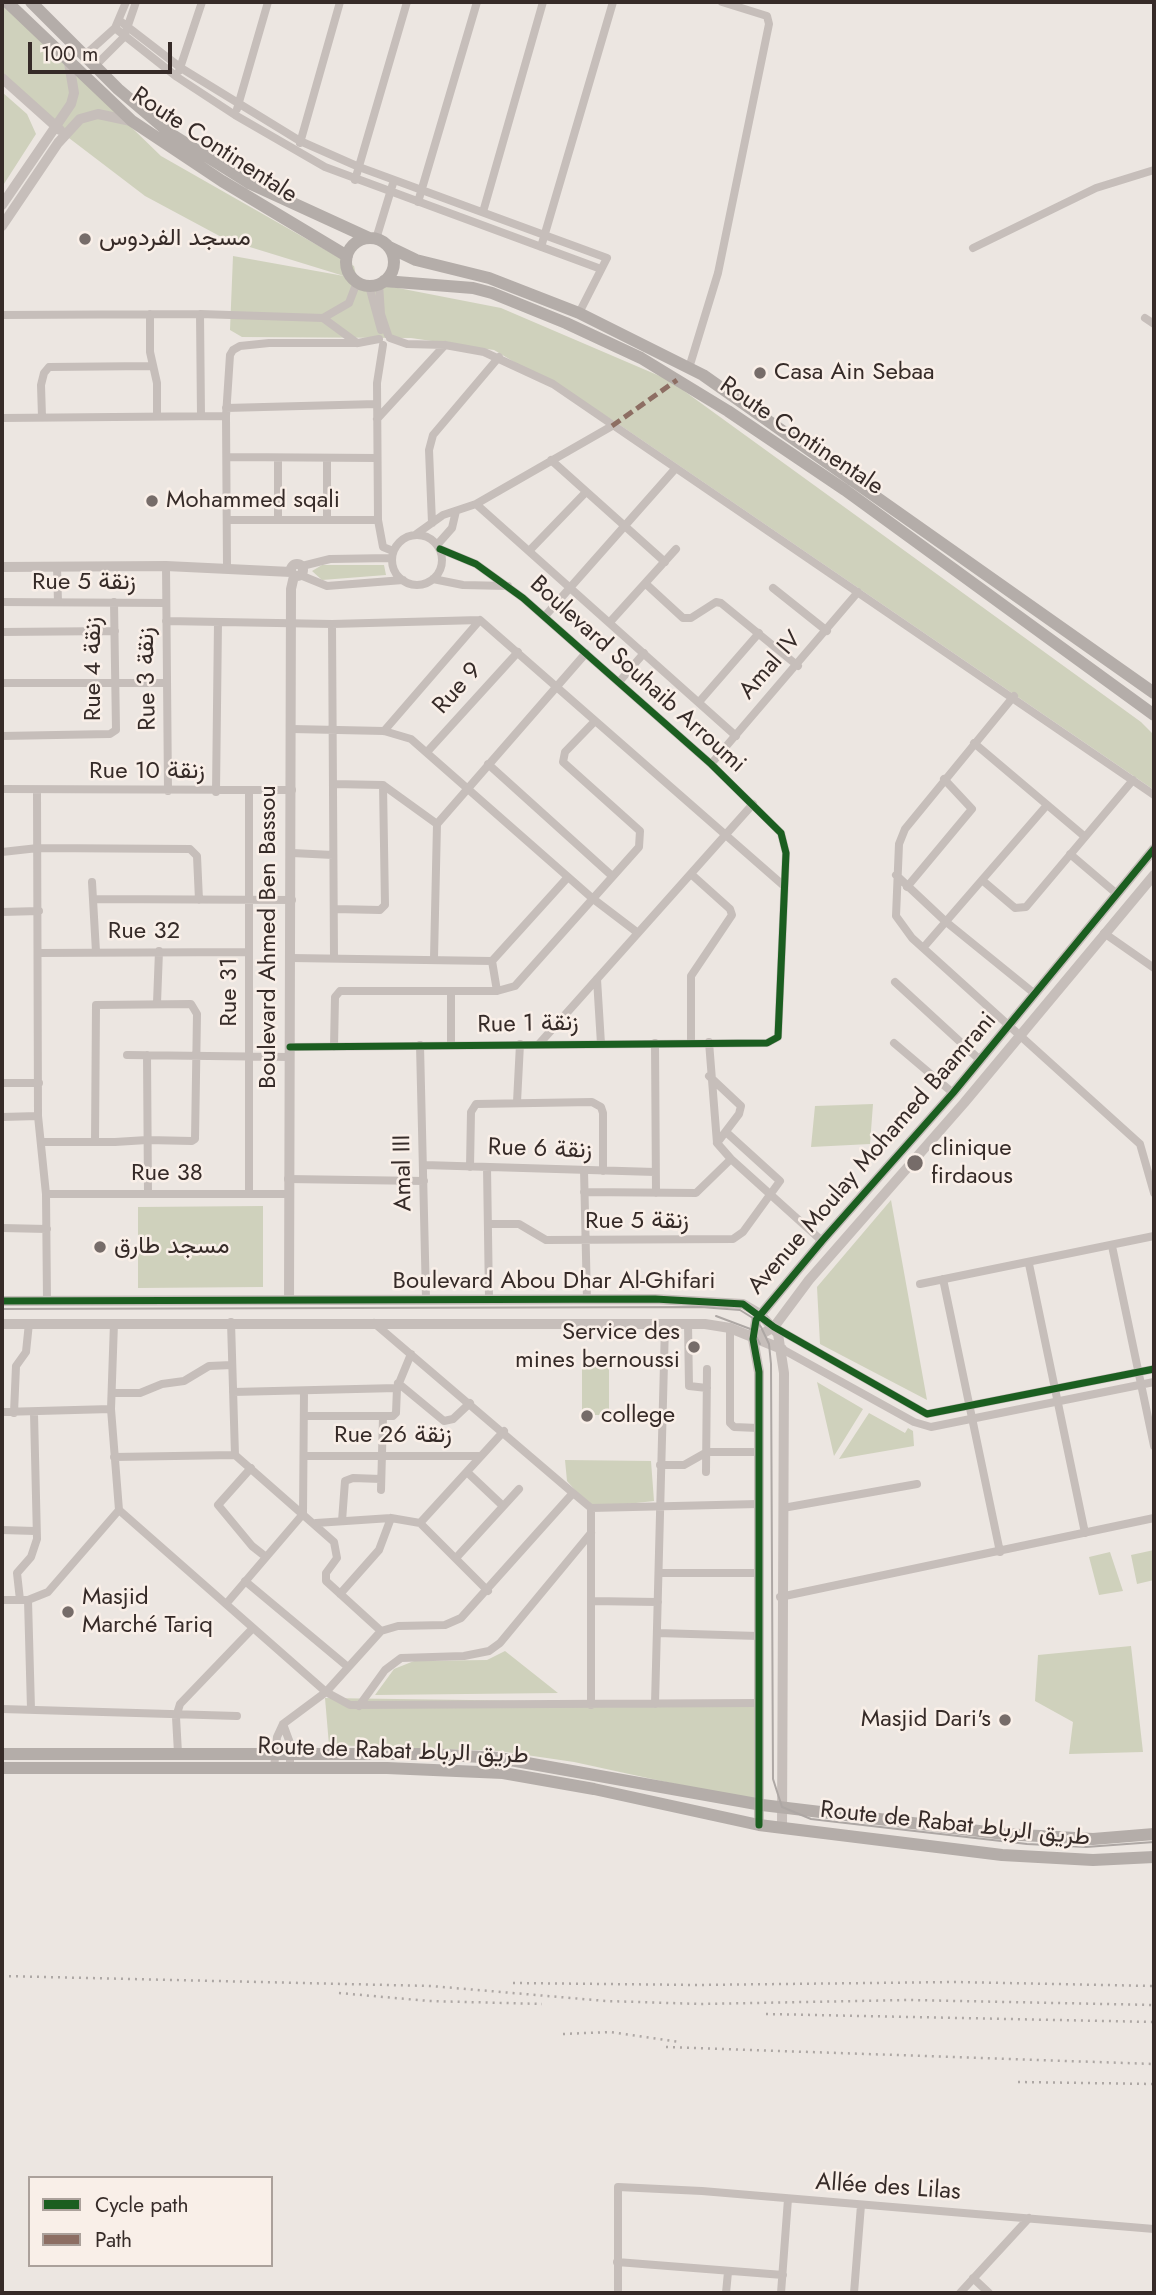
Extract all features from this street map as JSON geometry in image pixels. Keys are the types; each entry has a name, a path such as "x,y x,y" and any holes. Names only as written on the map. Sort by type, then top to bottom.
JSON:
{"main road":[{"name":"Route Continentale","path":"7,2 132,121 232,187 347,256"},
{"name":"Route Continentale","path":"31,2 94,67 150,117 207,157 280,199 373,238"},
{"path":"373,238 389,247 393,268 373,283 347,268 347,256 355,243 373,238"},
{"name":"Route Continentale","path":"389,247 416,260 489,278 579,313 689,368 836,467 1154,693"},
{"name":"Route Continentale","path":"373,283 473,288 492,293 641,358 728,411 845,490 1154,715"},
{"path":"178,1753 178,1767"},
{"name":"Route de Rabat طريق الرباط","path":"2,1754 428,1754 499,1758 762,1805 1004,1834 1093,1839 1154,1834"},
{"name":"Route de Rabat طريق الرباط","path":"2,1768 290,1768 503,1773 594,1788 782,1828 1002,1855 1093,1860 1154,1857"}],"street":[{"path":"84,56 118,24 126,2"},
{"path":"94,67 124,37 136,2"},
{"path":"177,77 202,2"},
{"path":"235,115 268,2"},
{"path":"297,152 340,2"},
{"path":"355,180 407,2"},
{"path":"418,202 477,2"},
{"path":"482,212 543,2"},
{"path":"541,247 612,2"},
{"path":"689,368 718,273 769,24 767,16 722,2"},
{"path":"118,24 129,28 181,68 238,106 300,141 359,167 607,258 579,313"},
{"path":"118,24 124,37 177,77 297,152 355,180 601,269"},
{"path":"2,205 73,98 69,63"},
{"path":"2,78 65,135"},
{"path":"2,226 65,135 87,115 104,114 132,121"},
{"path":"973,248 1096,188 1154,170"},
{"path":"373,238 394,180"},
{"path":"2,315 200,314 323,318 349,303 373,283 385,338 377,374 378,520 383,547 392,554 403,580"},
{"path":"150,314 151,366 156,374 157,416"},
{"path":"200,314 201,416"},
{"path":"323,318 358,343"},
{"path":"1146,318 1154,324"},
{"path":"227,567 229,520 226,412 230,355 236,347 269,343 358,343 385,338 407,344 445,345 499,357 553,384 1014,696 1154,795"},
{"path":"377,419 445,345"},
{"path":"432,523 429,450 433,435 499,357"},
{"path":"43,417 41,385 44,373 50,367 151,366"},
{"path":"2,418 201,416 226,412 377,404"},
{"path":"297,572 330,559 392,554 402,540 456,510 476,504 612,426"},
{"path":"228,457 377,458"},
{"path":"278,458 278,519"},
{"path":"327,459 327,519"},
{"path":"551,460 665,562"},
{"path":"545,616 675,469"},
{"path":"530,550 586,492"},
{"path":"476,504 736,736"},
{"path":"438,547 452,528 456,510"},
{"path":"229,520 378,520"},
{"path":"2,567 227,567 297,572 327,586 403,580 418,584 433,579 442,565 438,547 429,538 415,535"},
{"name":"Boulevard Souhaib Arroumi","path":"438,547 476,564 545,616 753,804 781,833 786,853 784,886"},
{"path":"610,622 676,550"},
{"path":"57,566 58,602"},
{"name":"Rue 3 زنقة","path":"166,566 168,791"},
{"name":"Boulevard Ahmed Ben Bassou","path":"289,1300 292,900 290,589 297,572"},
{"name":"Boulevard Souhaib Arroumi","path":"433,579 463,585 508,586"},
{"path":"646,584 683,618 688,619 716,602 798,666"},
{"path":"773,588 827,631"},
{"name":"Amal IV","path":"710,764 798,666 859,592"},
{"name":"Rue 5 زنقة","path":"2,602 166,603"},
{"name":"Rue 4 زنقة","path":"2,736 110,734 117,726 114,603"},
{"path":"166,621 332,624 480,620 784,886"},
{"path":"384,731 480,620"},
{"path":"216,792 218,622"},
{"path":"332,624 334,958"},
{"path":"2,632 115,631"},
{"path":"699,702 759,634"},
{"name":"Rue 9","path":"427,752 518,652"},
{"path":"434,958 437,824 586,653"},
{"path":"619,682 644,653"},
{"path":"2,683 167,683"},
{"path":"1014,696 905,829 899,844 896,916 905,931 923,948 1140,1144 1154,1193"},
{"path":"334,1047 335,997 340,991 497,991 515,986 639,846 640,831 570,768 562,757 595,721"},
{"path":"292,729 384,731 411,739 592,898 638,933"},
{"path":"974,743 1084,836"},
{"path":"488,764 611,875"},
{"path":"906,887 972,809 972,805 944,779"},
{"path":"982,880 1021,910 1133,780"},
{"path":"333,784 383,785 437,824"},
{"path":"334,909 380,910 386,905 383,785"},
{"name":"Rue 10 زنقة","path":"2,789 216,792 292,790"},
{"path":"37,790 38,1116 46,1194 47,1301"},
{"name":"Rue 31","path":"249,792 249,1193"},
{"path":"539,1044 753,804"},
{"path":"923,948 1047,805"},
{"path":"2,852 37,848 190,849 197,856 198,900"},
{"name":"Avenue Moulay Mohamed Baamrani","path":"759,1825 762,1805 757,1573 759,1372 752,1339 760,1314 953,1093 1154,849"},
{"path":"292,853 333,855"},
{"path":"1070,854 1117,894"},
{"path":"691,874 730,909 732,915 691,976 691,1043"},
{"path":"896,875 945,921 1035,994"},
{"name":"Avenue Moulay Mohamed Baamrani","path":"752,1339 774,1327 809,1280 1021,1035 1154,876"},
{"path":"492,961 568,877"},
{"path":"92,882 96,952"},
{"name":"Rue 1 زنقة","path":"127,1055 250,1055 334,1047 420,1045 775,1042 779,1028 784,886"},
{"path":"94,899 292,900"},
{"path":"2,912 39,911"},
{"path":"1104,933 1154,968"},
{"path":"157,1003 159,951"},
{"name":"Rue 32","path":"38,953 249,952"},
{"path":"291,958 434,958 492,961"},
{"path":"492,961 497,991"},
{"path":"597,979 601,1044"},
{"path":"895,982 980,1060"},
{"path":"451,991 451,1045"},
{"path":"41,1142 95,1142 195,1139 198,1056 195,1007 186,1003 96,1005 95,1142"},
{"path":"709,1042 709,1076 717,1143 731,1159 822,1241"},
{"path":"655,1043 656,1193"},
{"path":"894,1043 953,1093"},
{"name":"Amal III","path":"420,1045 426,1299"},
{"path":"517,1102 520,1045"},
{"path":"147,1055 148,1193"},
{"path":"709,1076 741,1106 717,1143"},
{"path":"2,1083 39,1083"},
{"path":"470,1167 473,1106 517,1102 597,1104 603,1113 603,1171"},
{"path":"2,1117 38,1116"},
{"path":"726,1132 778,1177 779,1185 771,1195"},
{"path":"584,1192 701,1191 731,1159"},
{"name":"Rue 6 زنقة","path":"424,1165 655,1172"},
{"path":"487,1167 489,1299"},
{"path":"584,1170 587,1300"},
{"path":"288,1179 424,1181"},
{"name":"Rue 38","path":"46,1194 288,1194"},
{"name":"Rue 5 زنقة","path":"488,1224 519,1224 546,1240 725,1241 743,1232 771,1195"},
{"path":"2,1227 47,1229"},
{"path":"920,1284 1029,1264 1154,1236"},
{"path":"1112,1246 1154,1446"},
{"path":"1029,1264 1085,1533"},
{"path":"943,1279 1000,1552"},
{"name":"Boulevard Abou Dhar Al-Ghifari","path":"2,1301 489,1299 708,1300 743,1304 774,1327 927,1414 1154,1369"},
{"path":"372,1321 591,1508 758,1504"},
{"name":"Boulevard Abou Dhar Al-Ghifari","path":"2,1324 372,1321 688,1324 730,1328 782,1349 923,1426 1057,1403 1154,1382"},
{"path":"230,1322 235,1455"},
{"path":"114,1323 111,1409 119,1510 326,1692 341,1702 359,1706 759,1703"},
{"path":"14,1413 16,1366 26,1352 29,1324"},
{"path":"688,1324 689,1386 707,1388"},
{"path":"655,1704 665,1325"},
{"name":"Avenue Moulay Mohamed Baamrani","path":"774,1327 782,1349 782,1828"},
{"path":"730,1328 730,1423 734,1427 758,1428"},
{"path":"304,1416 383,1417 396,1413 398,1386 411,1354"},
{"path":"112,1394 140,1393 162,1384 184,1381 209,1366 232,1366"},
{"path":"706,1472 707,1369"},
{"path":"233,1392 398,1386 444,1421 453,1419 470,1403"},
{"path":"226,1604 303,1514 304,1391"},
{"path":"2,1412 111,1409"},
{"path":"32,1709 24,1600 17,1573 36,1548 34,1413"},
{"path":"381,1490 383,1417"},
{"path":"420,1523 504,1431"},
{"path":"660,1465 684,1465 707,1452 758,1452"},
{"path":"114,1457 235,1455 316,1523 337,1548 337,1558 324,1578 381,1631"},
{"name":"Rue 26 زنقة","path":"304,1456 481,1456"},
{"path":"251,1468 218,1505 252,1546 266,1557"},
{"path":"467,1472 503,1506"},
{"path":"342,1521 345,1481 353,1478 381,1479"},
{"path":"783,1508 917,1484"},
{"path":"456,1558 519,1489"},
{"path":"274,1768 277,1737 283,1724 326,1692 381,1631 398,1626 453,1623 488,1591 573,1493"},
{"path":"591,1508 591,1705"},
{"path":"2,1600 24,1600 44,1595 54,1587 119,1510"},
{"path":"316,1523 391,1518 420,1523 488,1591"},
{"path":"340,1594 379,1550 391,1518"},
{"path":"780,1597 1154,1518"},
{"path":"2,1530 35,1531"},
{"path":"359,1706 385,1670 401,1658 464,1656 489,1651 500,1643 591,1533"},
{"path":"659,1573 757,1573"},
{"path":"246,1581 348,1667"},
{"path":"591,1601 658,1602"},
{"path":"178,1753 176,1717 186,1697 253,1628"},
{"path":"657,1633 758,1636"},
{"path":"2,1709 176,1717 236,1716"},
{"path":"283,1724 289,1737 290,1768"},
{"name":"Allée des Lilas","path":"617,2262 618,2187 1154,2229"},
{"path":"781,2293 788,2200"},
{"path":"854,2293 860,2205"},
{"path":"960,2293 1029,2218"},
{"path":"618,2293 617,2262 783,2275"},
{"path":"726,2293 728,2272"},
{"path":"973,2278 989,2293"}],"green space":[{"path":"2,2 161,156 354,266 357,280 501,308 669,380 1141,722 1154,735 1154,790 614,421 494,350 411,338 242,337 230,330 233,256 344,276 227,240 145,196 65,135 2,78"},
{"path":"2,92 27,114 36,134 2,187"},
{"path":"322,565 384,565 386,575 322,580 312,571"},
{"path":"873,1104 870,1144 811,1147 815,1106"},
{"path":"891,1200 927,1400 820,1344 817,1287"},
{"path":"263,1206 263,1287 138,1288 138,1207"},
{"path":"582,1365 609,1365 609,1415 582,1415"},
{"path":"817,1382 863,1409 834,1456"},
{"path":"869,1413 905,1433 908,1428 913,1431 914,1446 839,1459"},
{"path":"565,1460 651,1461 654,1501 591,1508 567,1481"},
{"path":"1154,1550 1154,1580 1137,1584 1131,1555"},
{"path":"1110,1552 1123,1591 1099,1595 1089,1557"},
{"path":"1131,1646 1143,1752 1069,1754 1073,1722 1035,1701 1038,1655"},
{"path":"505,1651 558,1693 375,1695 394,1669 414,1661 487,1660"},
{"path":"325,1698 759,1704 758,1802 574,1762 499,1751 329,1745"}],"tram line":[{"path":"2,1309 701,1307 740,1310 756,1320 761,1327 769,1344 771,1364 773,1779 782,1807 811,1819 1027,1844 1086,1847 1154,1842"},
{"path":"716,1316 753,1330 760,1344"}],"railway":[{"path":"2,1976 431,1986 606,2001 701,2004 909,2000 1154,2005"},
{"path":"513,1983 697,1985 956,1982 1154,1986"},
{"path":"339,1993 429,2001 542,2004"},
{"path":"766,2014 1154,2022"},
{"path":"563,2034 610,2032 679,2042"},
{"path":"666,2047 1154,2064"},
{"path":"1018,2082 1154,2084"}],"marked path":[{"path":"612,426 677,380"}],"cycle path":[{"path":"290,1047 767,1043 778,1037 786,853 781,833 711,764 523,598 476,564 440,549"},
{"path":"759,1825 759,1372 753,1339 756,1320 953,1093 1154,849"},
{"path":"2,1301 655,1299 743,1304 774,1327 927,1414 1154,1369"}],"place":[{"name":"مسجد الفردوس","path":"85,239"},
{"name":"Casa Ain Sebaa","path":"760,373"},
{"name":"Mohammed sqali","path":"152,501"},
{"name":"clinique firdaous","path":"915,1163"},
{"name":"مسجد طارق","path":"100,1247"},
{"name":"Service des mines bernoussi","path":"694,1347"},
{"name":"college","path":"587,1416"},
{"name":"Masjid Marché Tariq","path":"68,1612"},
{"name":"Masjid Dari's","path":"1005,1720"}]}
